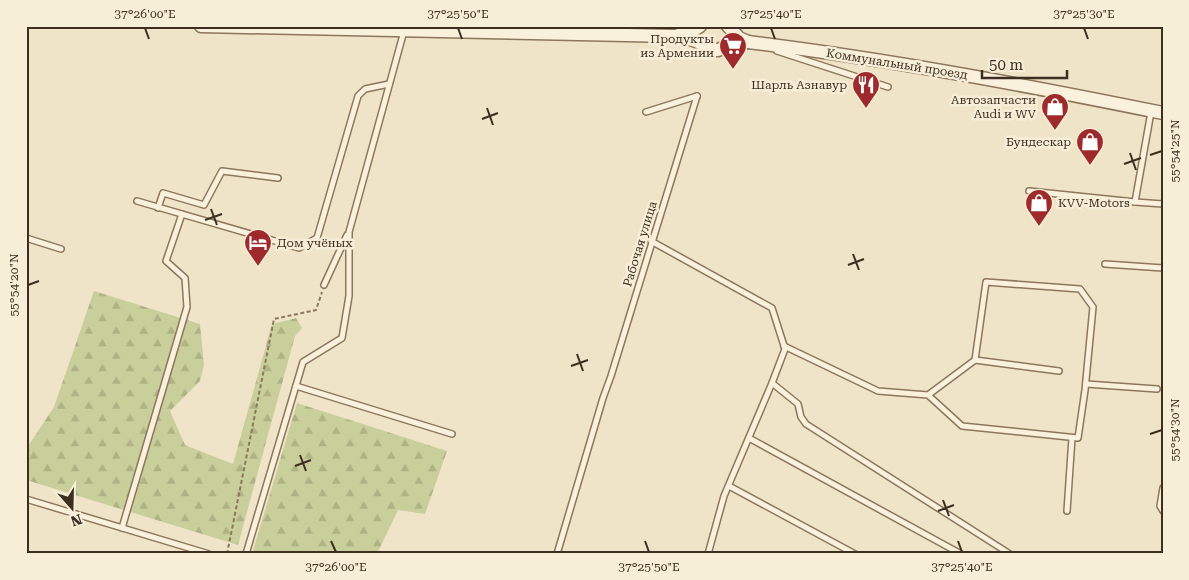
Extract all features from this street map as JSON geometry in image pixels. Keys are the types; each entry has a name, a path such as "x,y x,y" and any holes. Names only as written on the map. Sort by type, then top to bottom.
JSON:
{"street":[{"path":"201,26 674,36 686,37 713,50 722,48 729,41 730,31 728,26"},
{"path":"674,36 691,32 701,26"},
{"path":"701,26 699,37 704,46"},
{"name":"Коммунальный проезд","path":"728,26 739,38 754,43"},
{"name":"Коммунальный проезд","path":"722,48 738,42 754,43 873,58 935,68 1157,112"}],"lane":[{"path":"324,285 349,232 404,30"},
{"path":"754,43 888,87"},
{"path":"137,201 299,248 317,238 358,96 365,89 389,84"},
{"name":"Рабочая улица","path":"557,554 603,398 697,96 646,112"},
{"path":"1135,202 1157,112"},
{"path":"158,208 163,193 204,204 222,171 278,178"},
{"path":"1030,191 1163,204"},
{"path":"122,528 187,307 185,278 166,261 182,214"},
{"path":"246,554 303,362 342,338 349,296 349,232"},
{"path":"26,238 61,249"},
{"path":"651,241 772,308 785,350 729,486 708,554"},
{"path":"1105,264 1163,268"},
{"path":"784,346 878,391 928,395 962,426 1078,438 1086,384 1092,307 1080,290 986,282 975,360"},
{"path":"928,395 975,360 1059,372"},
{"path":"772,383 798,404 806,424 1010,554"},
{"path":"1086,384 1157,389"},
{"path":"296,386 452,434"},
{"path":"749,438 961,554"},
{"path":"1068,511 1072,438"},
{"path":"729,486 855,554"},
{"path":"1163,488 1160,506 1163,510"},
{"path":"26,498 209,554"}],"path":[{"path":"227,554 274,319 316,310 324,285"}],"green space":[{"path":"94,291 200,324 204,365 200,381 170,411 185,445 233,464 272,324 296,318 302,328 295,336 238,545 26,480 26,449 54,407"},
{"path":"297,403 447,451 425,514 398,510 377,554 252,554"}],"place":[{"name":"Продукты из Армении","path":"733,70"},
{"name":"Шарль Азнавур","path":"866,109"},
{"name":"Автозапчасти Audi и WV","path":"1055,131"},
{"name":"Бундескар","path":"1090,166"},
{"name":"KVV-Motors","path":"1039,227"},
{"name":"Дом учёных","path":"258,267"}]}
